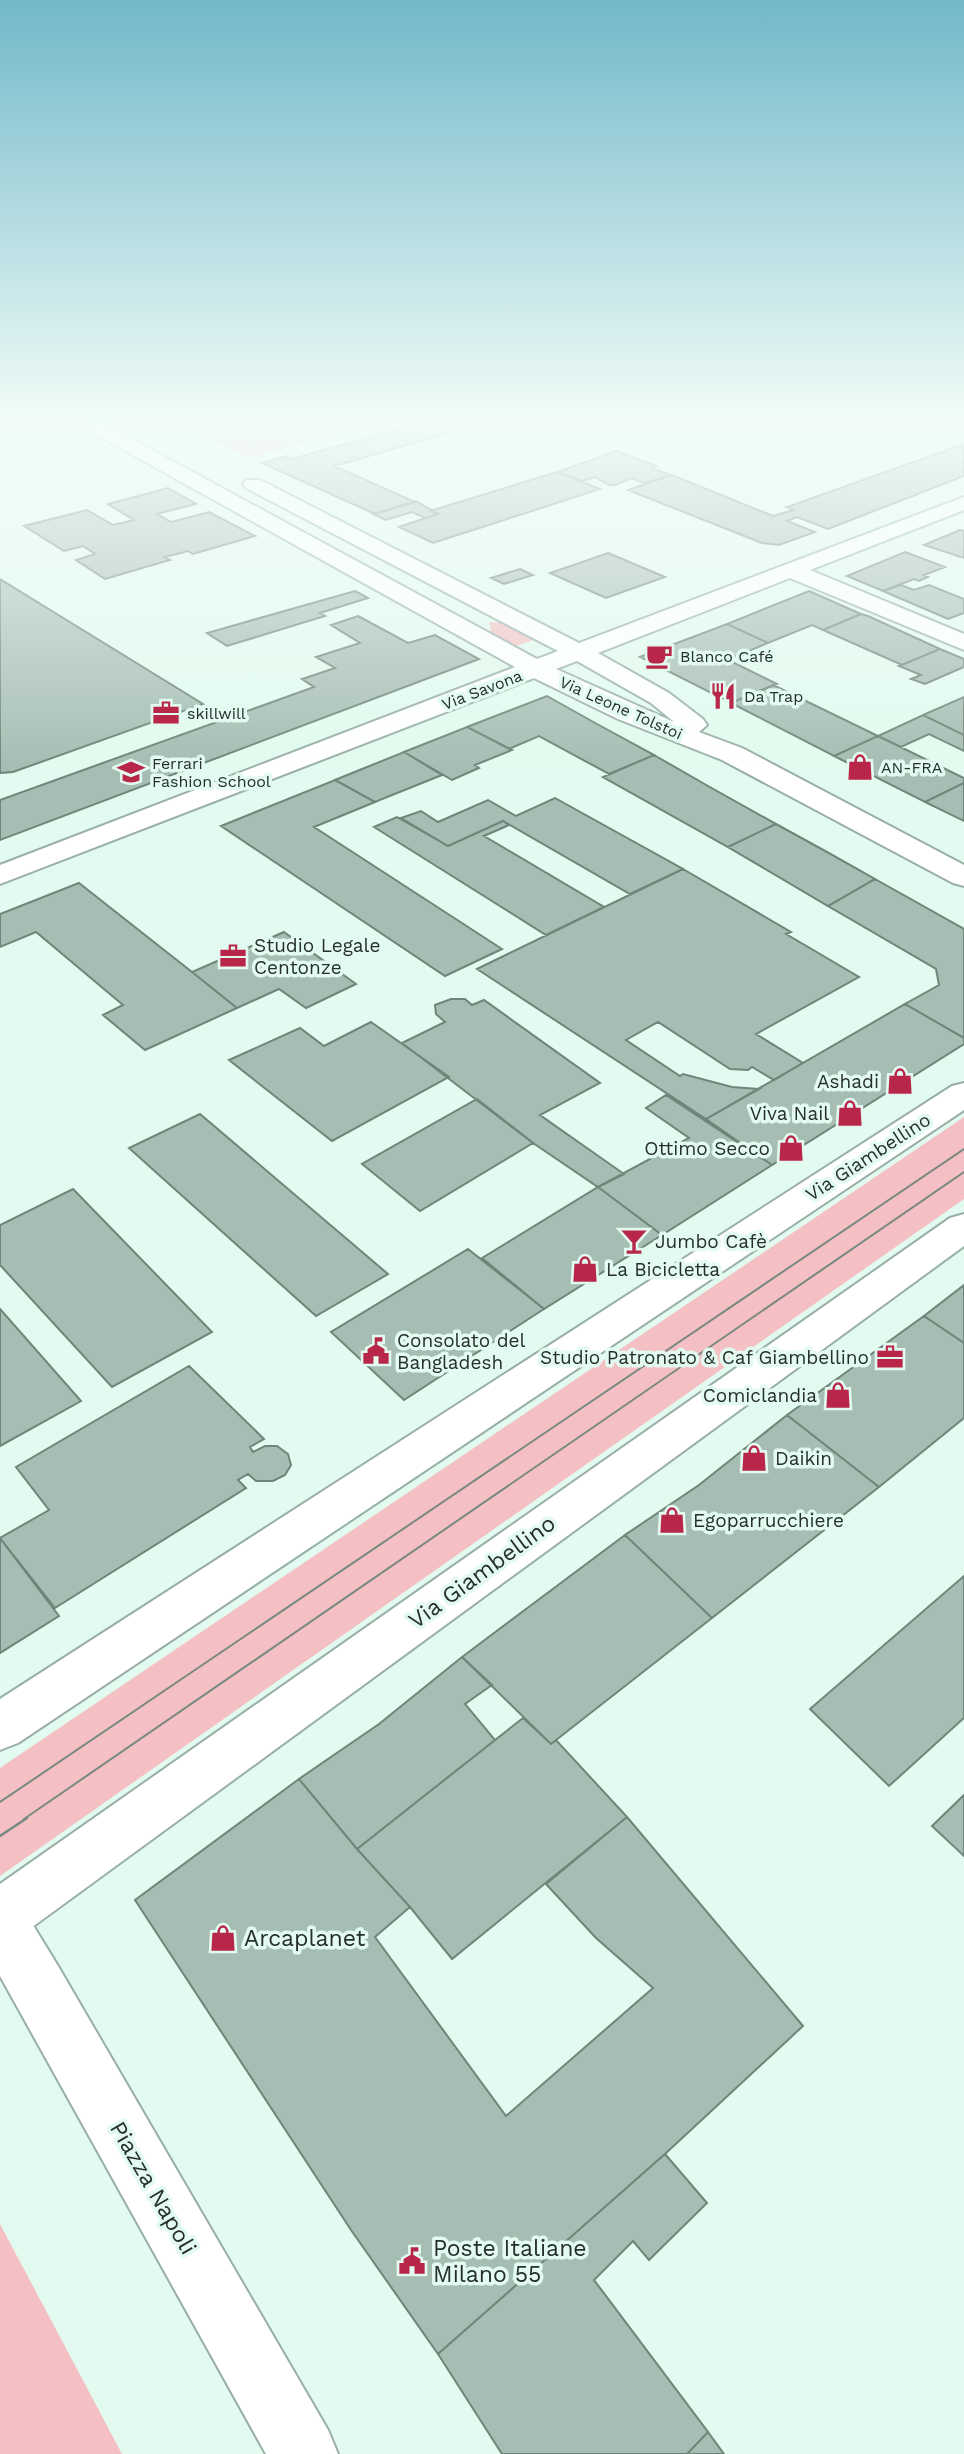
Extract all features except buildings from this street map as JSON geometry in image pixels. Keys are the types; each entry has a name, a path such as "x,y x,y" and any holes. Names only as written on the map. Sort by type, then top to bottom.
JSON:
{"street":[{"name":"Via Leone Tolstoi","path":"301,540 536,669 627,713 732,754 964,877"},
{"name":"Via Leone Tolstoi","path":"360,540 660,698 732,754"},
{"name":"Via Savona","path":"0,875 869,540"},
{"path":"329,555 353,556 369,550 371,545"},
{"path":"790,570 964,643"},
{"name":"Via Giambellino","path":"0,1727 964,1094"},
{"name":"Via Giambellino","path":"0,1917 964,1227"},
{"name":"Piazza Napoli","path":"0,1923 304,2454"}],"shaded area":[{"path":"489,622 507,623 539,638 516,646 491,632"},
{"path":"964,1117 964,1199 0,1876 0,1768"},
{"path":"0,2224 122,2454 0,2454"}],"tram line":[{"path":"0,1802 964,1149"},
{"path":"24,1819 964,1172"},
{"path":"0,1836 27,1818"}],"place":[{"name":"Blanco Café","path":"659,656"},
{"name":"Da Trap","path":"723,696"},
{"name":"skillwill","path":"166,713"},
{"name":"AN-FRA","path":"860,767"},
{"name":"Ferrari Fashion School","path":"131,772"},
{"name":"Studio Legale Centonze","path":"233,956"},
{"name":"Ashadi","path":"900,1081"},
{"name":"Viva Nail","path":"850,1113"},
{"name":"Ottimo Secco","path":"791,1148"},
{"name":"Jumbo Cafè","path":"634,1241"},
{"name":"La Bicicletta","path":"585,1269"},
{"name":"Consolato del Bangladesh","path":"376,1351"},
{"name":"Studio Patronato & Caf Giambellino","path":"890,1357"},
{"name":"Comiclandia","path":"838,1395"},
{"name":"Daikin","path":"754,1458"},
{"name":"Egoparrucchiere","path":"672,1520"},
{"name":"Arcaplanet","path":"223,1938"},
{"name":"Poste Italiane Milano 55","path":"412,2261"}]}
